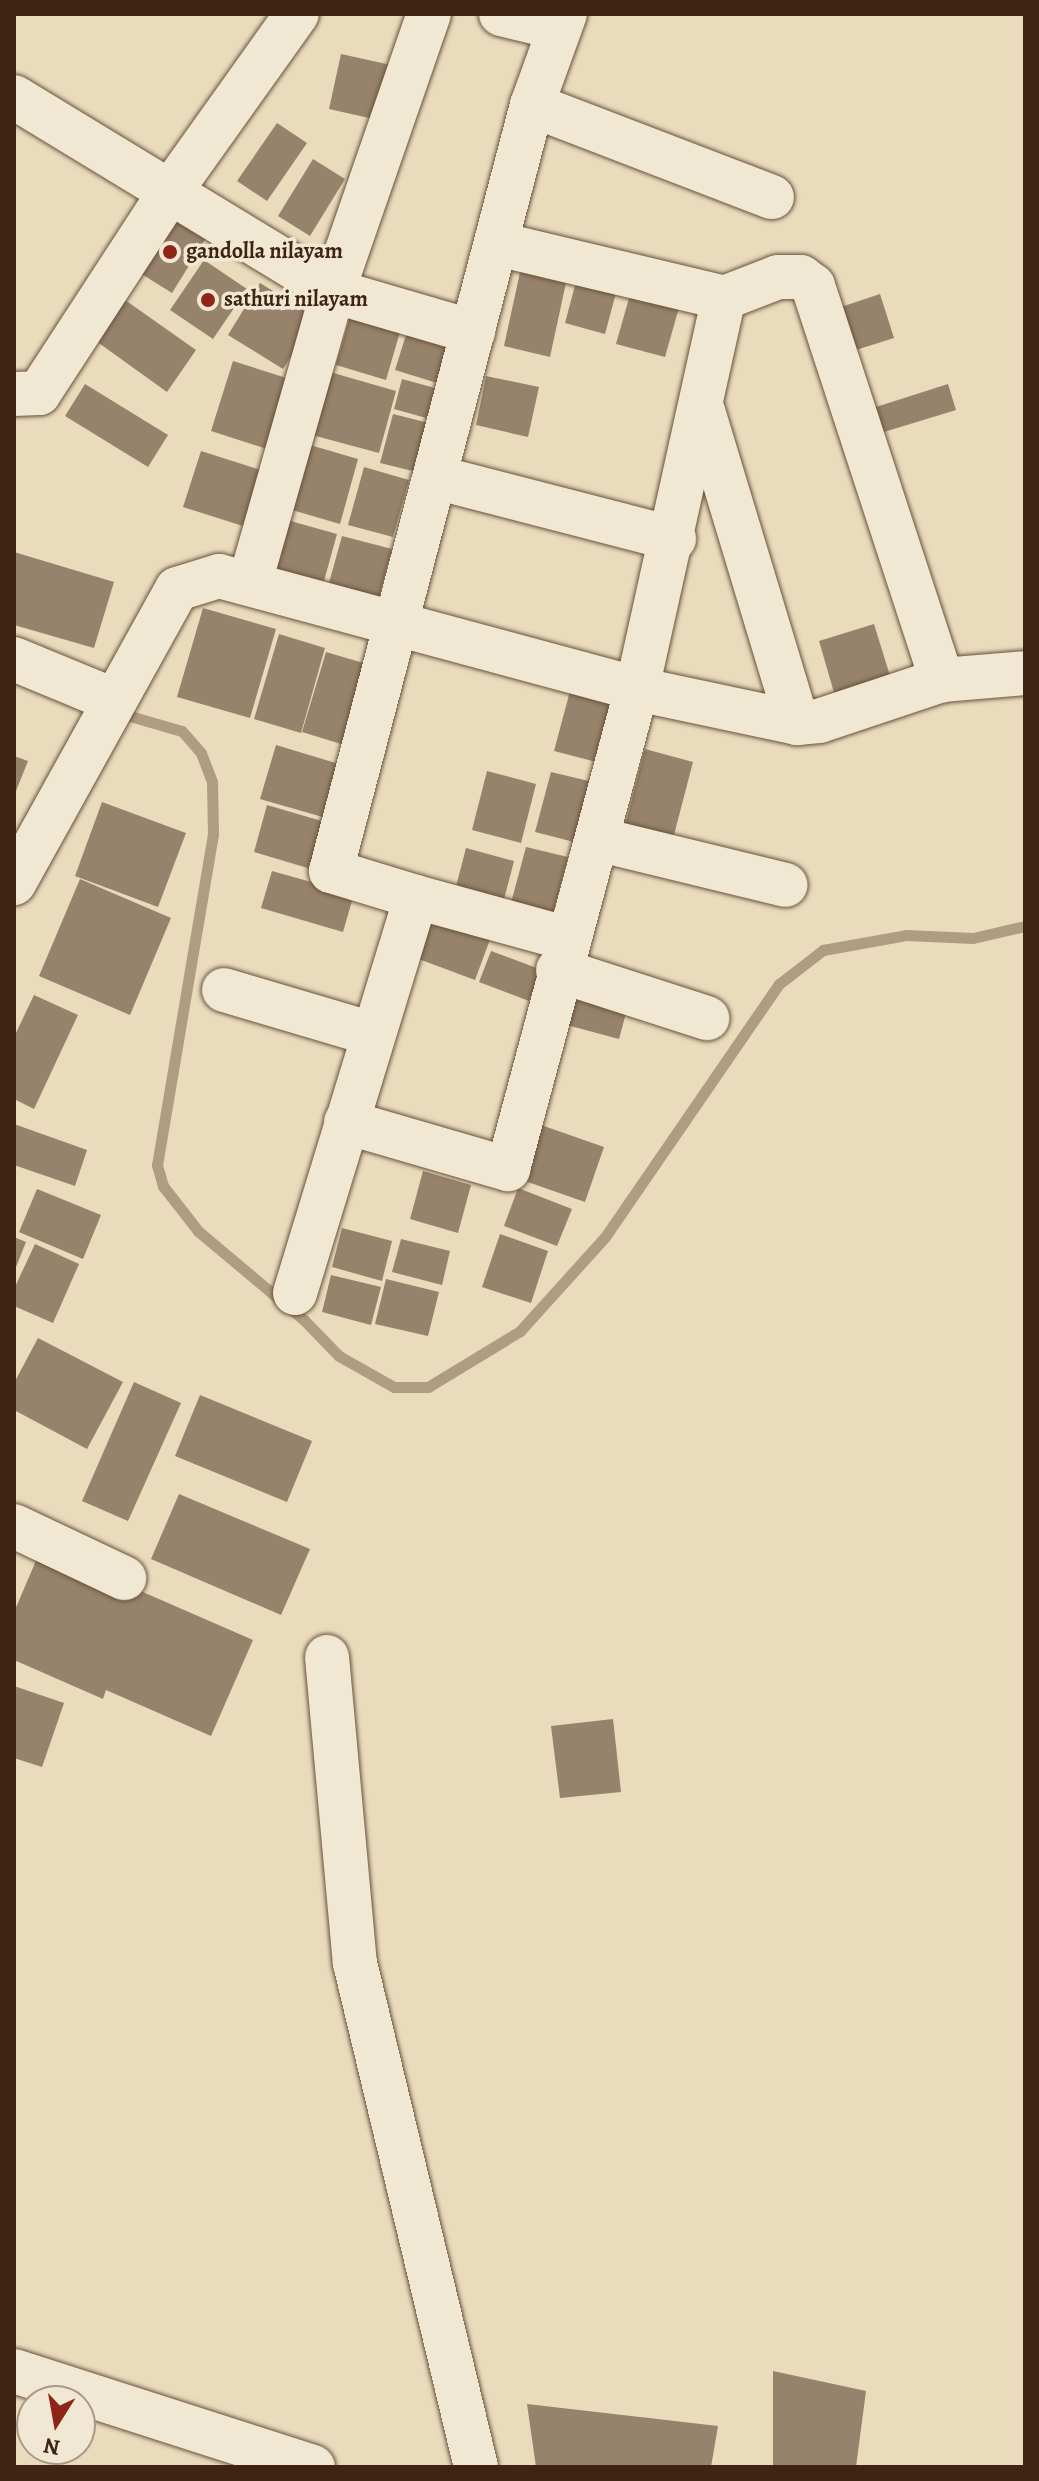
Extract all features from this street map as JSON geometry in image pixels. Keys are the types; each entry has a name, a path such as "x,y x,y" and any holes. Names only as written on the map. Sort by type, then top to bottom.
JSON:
{"street":[{"path":"14,394 39,393 172,189 297,14"},
{"path":"250,582 333,291 429,14"},
{"path":"501,14 562,21 532,105 498,244 393,623 331,871 416,897 564,954 707,1018"},
{"path":"14,97 172,189 333,291 473,332"},
{"path":"532,105 772,197"},
{"path":"498,244 724,298 778,277 801,277 813,286 942,680"},
{"path":"346,1122 508,1169 637,689 674,539 724,298"},
{"path":"702,407 797,723"},
{"path":"435,477 674,539"},
{"path":"14,883 177,589 219,576 637,689 797,723 819,721 942,680 1025,673"},
{"path":"14,659 113,700"},
{"path":"597,839 785,885"},
{"path":"295,1293 416,897"},
{"path":"224,990 373,1034"},
{"path":"14,1526 124,1578"},
{"path":"327,1657 355,1963 476,2467"},
{"path":"14,2371 313,2467"}],"building":[{"path":"341,54 391,65 378,120 329,109"},
{"path":"277,123 307,143 267,201 237,181"},
{"path":"313,159 345,179 310,236 278,216"},
{"name":"gandolla nilayam","path":"169,210 208,235 172,293 132,268"},
{"path":"524,254 570,264 550,357 504,346"},
{"name":"sathuri nilayam","path":"204,260 247,289 213,339 170,310"},
{"path":"577,278 617,289 605,334 565,323"},
{"path":"260,283 316,317 283,369 228,335"},
{"path":"633,284 682,297 665,357 616,344"},
{"path":"880,294 894,338 856,350 841,307"},
{"path":"118,295 196,350 167,392 89,336"},
{"path":"350,317 400,332 386,380 336,365"},
{"path":"410,322 451,335 437,383 395,370"},
{"path":"233,361 296,381 273,451 211,431"},
{"path":"330,372 396,391 379,453 312,435"},
{"path":"486,376 539,387 528,437 476,425"},
{"path":"402,379 446,391 437,421 394,409"},
{"path":"85,384 168,435 148,467 65,416"},
{"path":"948,384 956,410 884,432 876,407"},
{"path":"393,414 441,426 429,475 380,463"},
{"path":"310,445 358,459 340,524 292,510"},
{"path":"201,451 264,471 246,527 183,507"},
{"path":"364,467 409,480 393,537 348,525"},
{"path":"287,520 337,534 324,581 274,568"},
{"path":"342,536 392,549 379,597 329,583"},
{"path":"14,552 114,582 94,648 14,625"},
{"path":"203,608 276,629 250,718 177,697"},
{"path":"874,624 891,679 835,696 819,641"},
{"path":"279,634 325,648 301,733 254,719"},
{"path":"326,652 377,667 354,748 302,732"},
{"path":"571,687 621,700 604,764 554,751"},
{"path":"276,745 349,767 333,820 260,799"},
{"path":"645,749 693,762 669,854 621,841"},
{"path":"14,756 28,761 14,796"},
{"path":"487,771 536,784 521,843 472,830"},
{"path":"551,772 593,782 578,843 535,832"},
{"path":"102,802 186,833 158,907 75,876"},
{"path":"267,805 325,822 311,869 254,852"},
{"path":"526,847 568,857 550,925 508,914"},
{"path":"466,848 514,861 502,907 454,894"},
{"path":"272,871 354,894 343,932 261,908"},
{"path":"80,879 171,918 130,1015 39,976"},
{"path":"436,904 495,926 475,980 416,958"},
{"path":"491,951 542,970 529,1001 479,982"},
{"path":"573,987 629,1002 619,1039 563,1024"},
{"path":"34,995 78,1015 34,1109 14,1099 14,1037"},
{"path":"14,1124 87,1150 75,1186 14,1165"},
{"path":"541,1125 604,1147 585,1202 522,1180"},
{"path":"423,1171 471,1185 458,1233 410,1219"},
{"path":"518,1188 572,1209 557,1246 504,1226"},
{"path":"37,1189 101,1215 83,1259 19,1232"},
{"path":"342,1228 392,1241 382,1281 332,1267"},
{"path":"500,1234 548,1251 531,1303 482,1287"},
{"path":"14,1237 26,1242 14,1272"},
{"path":"401,1239 450,1251 442,1285 392,1272"},
{"path":"35,1244 79,1264 53,1323 14,1306 14,1289"},
{"path":"331,1275 381,1287 371,1325 322,1312"},
{"path":"386,1279 439,1292 428,1336 375,1324"},
{"path":"38,1338 123,1382 87,1449 14,1410 14,1383"},
{"path":"134,1382 181,1403 128,1521 82,1501"},
{"path":"200,1395 312,1441 287,1502 175,1456"},
{"path":"179,1494 310,1549 281,1615 151,1559"},
{"path":"38,1556 136,1589 253,1640 211,1736 106,1690 103,1699 14,1660 14,1612"},
{"path":"14,1686 64,1703 42,1767 14,1758"},
{"path":"613,1719 621,1792 560,1798 551,1726"},
{"path":"773,2371 866,2391 856,2467 773,2467"},
{"path":"527,2404 718,2426 711,2467 536,2467"}],"waterway":[{"path":"123,714 182,731 201,753 212,782 213,834 157,1165 163,1186 198,1231 304,1320 339,1356 394,1387 428,1387 520,1331 605,1237 779,984 823,950 906,935 973,938 1025,926"}],"place":[{"name":"gandolla nilayam","path":"170,252"},
{"name":"sathuri nilayam","path":"208,300"}]}
